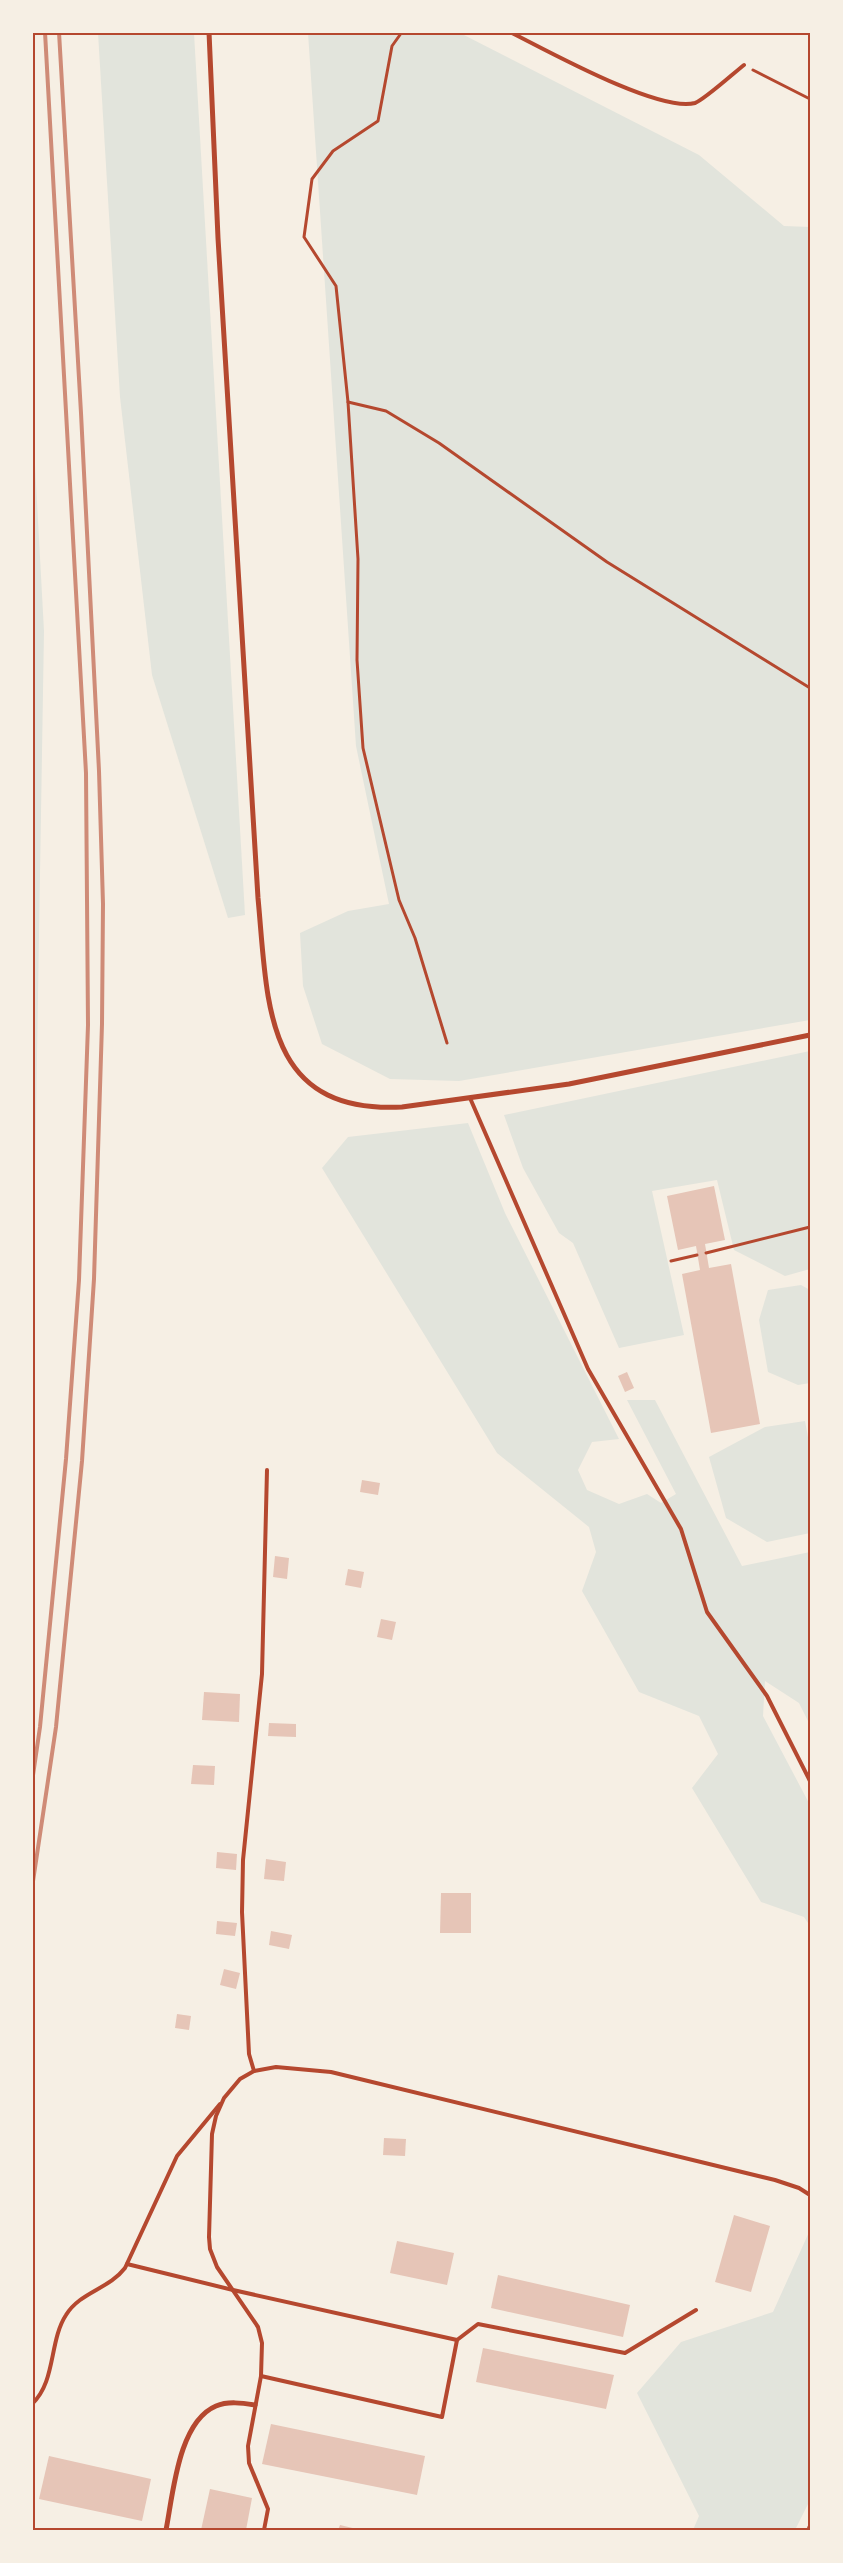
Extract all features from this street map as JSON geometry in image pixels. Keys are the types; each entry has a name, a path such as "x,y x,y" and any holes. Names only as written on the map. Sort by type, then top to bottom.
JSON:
{"street":[{"path":"208,32 218,248 249,768 262,938 273,1017 278,1035 295,1070 309,1084 340,1102 376,1108 470,1098 569,1084 810,1035"},
{"path":"166,2530 182,2450 191,2430 201,2416 216,2406 232,2402 254,2405"}],"lane":[{"path":"510,32 616,84 669,102 696,103 744,65"},
{"path":"470,1098 588,1369 681,1528 707,1612 767,1696 810,1781"},
{"path":"254,2071 250,2054 242,1912 244,1860 262,1674 267,1470"},
{"path":"32,2404 46,2380 60,2326 66,2315 76,2302 118,2278 127,2264 177,2156 240,2080 254,2071 276,2067 331,2072 775,2180 799,2188 810,2195"},
{"path":"224,2098 216,2116 212,2134 210,2249 217,2267 258,2327 262,2343 261,2376 254,2405 248,2446 249,2463 268,2509 264,2530"},
{"path":"127,2264 233,2290 457,2340"},
{"path":"261,2376 442,2417 457,2340 478,2324 625,2353 696,2310"}],"path":[{"path":"402,32 392,46 378,121 333,151 312,179 304,237 336,286 348,402 358,559 357,660 363,748 399,900 415,938 447,1043"},
{"path":"744,65 810,99"},
{"path":"348,402 386,411 439,444 608,562 810,688"},
{"path":"706,1253 810,1227"},
{"path":"671,1261 698,1255"}],"shaded area":[{"path":"98,33 194,33 245,915 228,918 152,675 120,397"},
{"path":"308,33 460,33 699,155 784,226 810,227 810,1020 459,1081 390,1079 322,1044 303,986 300,933 348,911 389,904 356,746"},
{"path":"33,428 44,631 33,1301"},
{"path":"810,1051 810,1269 785,1276 734,1250 717,1180 652,1191 684,1335 619,1348 573,1243 559,1233 523,1168 504,1115"},
{"path":"468,1123 505,1213 619,1439 592,1442 578,1470 587,1490 619,1504 647,1494 661,1503 676,1494 627,1400 655,1400 742,1566 810,1552 810,1725 799,1703 765,1681 763,1716 810,1805 810,1926 804,1917 761,1902 692,1788 718,1754 699,1716 639,1692 582,1591 596,1552 589,1527 497,1453 322,1168 348,1137"},
{"path":"801,1285 810,1290 810,1383 798,1385 768,1372 759,1320 768,1290"},
{"path":"805,1421 810,1448 810,1533 767,1542 726,1518 709,1457 765,1427"},
{"path":"810,2230 810,2500 795,2530 693,2530 699,2516 637,2393 681,2342 773,2312"}],"building":[{"path":"714,1186 725,1240 705,1244 709,1268 731,1264 760,1424 711,1433 682,1274 700,1270 696,1246 678,1250 667,1196"},
{"path":"627,1372 634,1388 625,1392 618,1376"},
{"path":"362,1480 380,1483 378,1495 360,1492"},
{"path":"275,1556 289,1558 287,1579 273,1577"},
{"path":"348,1569 364,1572 361,1588 345,1585"},
{"path":"381,1619 396,1622 392,1640 377,1637"},
{"path":"204,1692 240,1694 239,1722 202,1720"},
{"path":"269,1723 296,1724 296,1737 268,1736"},
{"path":"193,1765 215,1766 214,1785 191,1784"},
{"path":"217,1852 237,1854 236,1870 216,1868"},
{"path":"266,1859 286,1862 284,1881 264,1879"},
{"path":"441,1893 471,1893 471,1933 440,1933"},
{"path":"217,1921 237,1923 235,1936 216,1934"},
{"path":"271,1931 292,1935 289,1949 269,1945"},
{"path":"224,1969 240,1973 236,1989 220,1985"},
{"path":"177,2014 191,2016 189,2030 175,2028"},
{"path":"384,2138 406,2139 405,2156 383,2155"},
{"path":"734,2215 770,2226 751,2292 715,2282"},
{"path":"397,2241 454,2253 447,2285 390,2273"},
{"path":"498,2275 630,2305 623,2337 491,2308"},
{"path":"483,2348 614,2375 606,2409 476,2382"},
{"path":"271,2424 425,2456 417,2495 262,2464"},
{"path":"49,2456 151,2479 142,2521 39,2499"},
{"path":"210,2489 252,2498 246,2530 201,2530"},
{"path":"340,2525 361,2530 338,2530"}],"railway":[{"path":"32,1782 40,1727 66,1459 79,1280 88,1025 86,773 45,32"},
{"path":"32,1888 56,1727 82,1461 94,1279 102,1024 103,904 99,771 59,32"}]}
